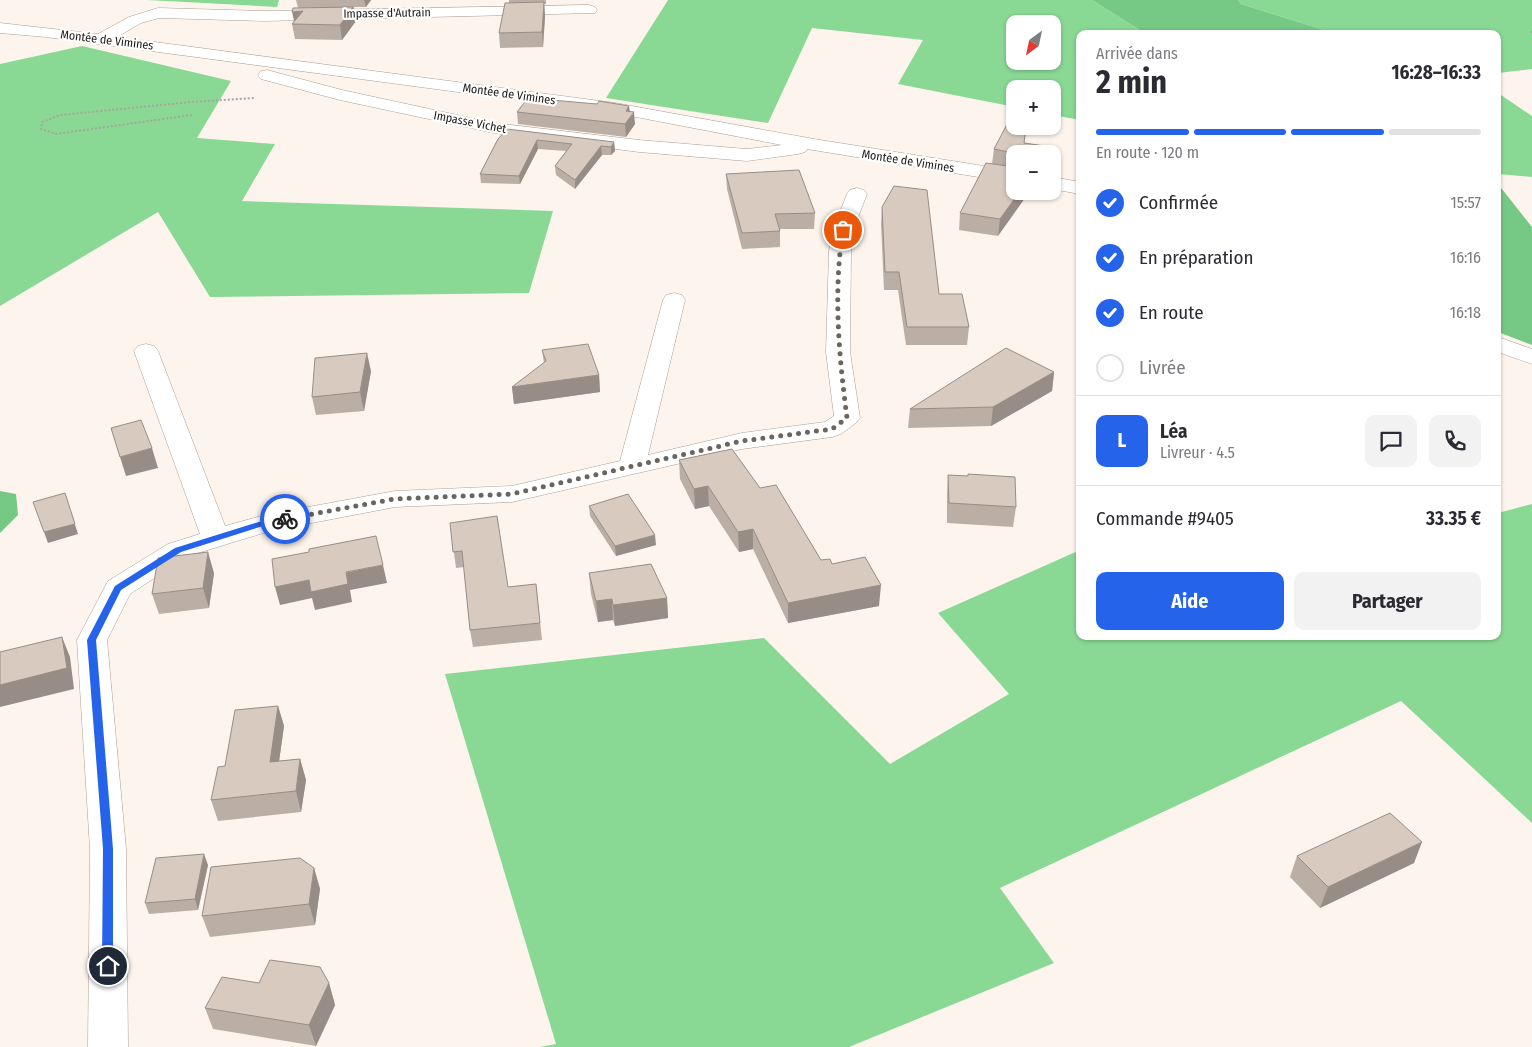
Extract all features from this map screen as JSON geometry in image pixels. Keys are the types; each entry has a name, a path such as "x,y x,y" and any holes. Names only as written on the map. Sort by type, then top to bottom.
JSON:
{"street":[{"name":"Impasse d'Autrain","path":"101,39 135,20 158,13 265,16 589,10"},
{"name":"Montée de Vimines","path":"0,28 101,39 615,108 814,145 1006,176"},
{"name":"Impasse Vichet","path":"226,56 228,64 322,91 494,128 639,146 748,155 776,153 814,145"},
{"path":"1061,185 1076,187"},
{"path":"108,1047 108,849 92,640 118,588 178,550 265,523 394,499 512,494 742,441 832,429 847,418 838,352 840,251 843,230 857,194"},
{"path":"632,467 674,300"},
{"path":"1501,345 1532,357"},
{"path":"146,351 215,538"}],"path":[{"path":"192,116 56,134 41,129 42,122 60,115 192,102 262,98"}],"green space":[{"path":"147,0 279,0 277,7"},
{"path":"668,0 1092,0 1140,30 1076,30 1076,119 1061,116 1061,80 1006,80 1006,105 898,84 923,40 812,28 768,123 606,98"},
{"path":"1092,0 1238,0 1241,4 1324,30 1140,30"},
{"path":"1238,0 1532,0 1532,69 1501,73 1501,30 1324,30 1241,4"},
{"path":"82,46 231,81 197,138 275,144 242,201 553,211 529,293 210,297 158,212 0,306 0,64"},
{"path":"1501,95 1532,116 1532,177 1501,174"},
{"path":"1501,188 1532,227 1532,345 1501,333"},
{"path":"0,491 16,494 18,515 0,533"},
{"path":"1532,504 1532,823 1401,701 1000,888 1054,963 849,1047 540,1047 556,1044 445,674 764,638 890,764 1009,694 938,613 1076,552 1076,640 1501,640 1501,512"}],"building":[{"path":"544,2 542,32 499,33 505,3"},
{"path":"353,7 340,25 292,24 303,11 292,12 293,8"},
{"path":"528,98 597,104 599,101 629,106 626,111 634,112 625,124 517,112"},
{"path":"1006,126 1006,135 1025,135 1024,143 1038,145 1006,145 1006,152 994,149"},
{"path":"507,129 614,142 611,147 601,146 575,180 555,166 572,144 537,140 519,176 480,174 498,139"},
{"path":"986,163 1006,166 1006,200 1014,200 1000,219 960,213"},
{"path":"799,170 815,213 775,214 780,231 742,233 726,174"},
{"path":"894,186 927,190 939,294 962,294 969,327 907,327 899,272 885,272 882,207"},
{"path":"588,344 599,375 512,387 546,361 542,350"},
{"path":"1006,348 1054,372 993,407 910,409"},
{"path":"367,353 360,392 312,397 315,358"},
{"path":"141,420 152,448 120,457 111,428"},
{"path":"732,449 760,488 776,485 821,560 830,559 832,564 865,557 881,585 788,603 753,529 738,532 708,486 694,489 679,460"},
{"path":"968,474 1015,477 1016,507 949,503 948,475 968,476"},
{"path":"65,493 75,524 44,532 33,502"},
{"path":"628,494 655,535 615,546 589,506"},
{"path":"497,516 508,587 536,584 540,623 470,630 462,551 453,552 450,523"},
{"path":"376,536 383,565 346,572 348,584 311,592 309,580 275,587 272,559 309,552 309,549"},
{"path":"208,552 203,588 152,594 158,558"},
{"path":"651,564 667,598 613,605 612,599 596,601 589,573"},
{"path":"62,637 67,668 0,685 0,652"},
{"path":"278,706 270,762 300,759 296,791 211,800 218,767 225,766 235,710"},
{"path":"1390,813 1422,842 1328,887 1297,856"},
{"path":"204,854 195,899 145,903 156,858"},
{"path":"300,858 314,868 309,904 202,916 211,867"},
{"path":"270,960 320,967 329,983 309,1025 205,1008 222,977 259,983"}],"way so far":[{"path":"285,519 394,499 512,494 742,441 832,429 847,418 838,352 840,251 843,230"}],"route":[{"path":"108,966 108,849 92,640 118,588 178,550 265,523 285,519"}]}
